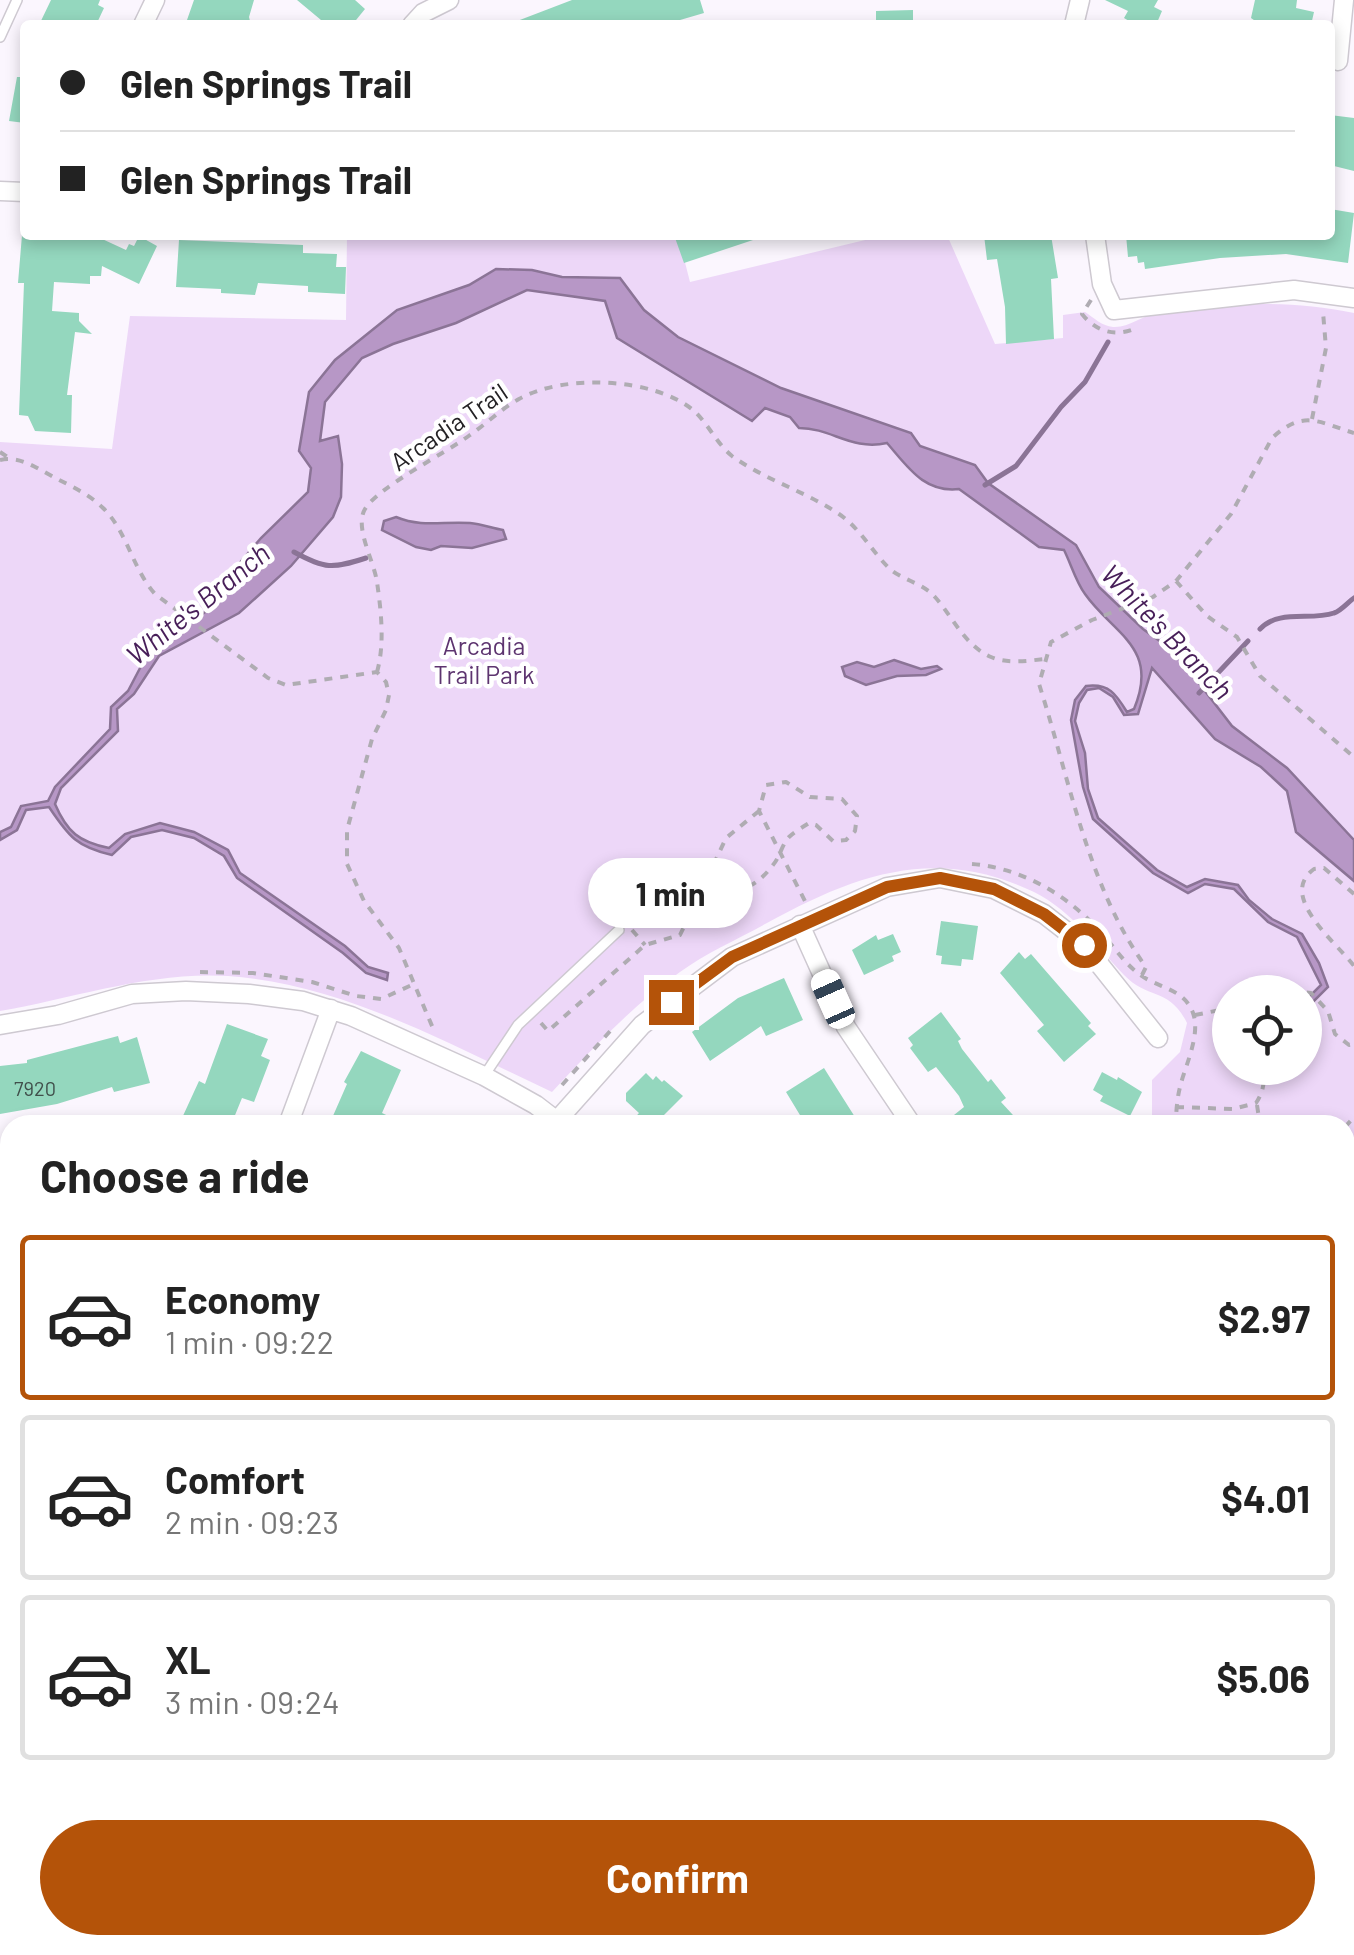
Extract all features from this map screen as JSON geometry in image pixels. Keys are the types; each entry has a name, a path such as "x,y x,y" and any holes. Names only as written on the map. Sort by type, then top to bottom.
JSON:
{"street":[{"path":"417,20 449,0"},
{"path":"1341,63 1344,0"},
{"path":"1096,240 1102,284 1114,310 1274,291 1354,298"},
{"path":"564,1115 622,1045 732,957 887,887 940,878 994,889 1044,914 1084,945 1158,1038"},
{"path":"800,926 846,1027 905,1115"},
{"path":"0,1025 58,1015 132,994 186,991 302,1001 331,1009 484,1076 543,1115"},
{"path":"292,1115 331,1009"}],"lane":[{"path":"0,37 17,0"},
{"path":"484,1076 518,1024 623,926"}],"path":[{"path":"1312,419 1326,348 1326,293"},
{"name":"Arcadia Trail","path":"439,1056 442,1053 400,948 364,901 347,864 347,830 389,695 378,672 380,608 362,526 363,512 374,498 520,399 554,385 589,383 621,384 675,398 696,412 727,452 749,468 812,498 850,523 892,571 932,593 967,638 990,657 1020,662 1044,659"},
{"path":"1142,976 1146,968 1120,927 1098,876 1039,684 1044,659 1051,642 1092,620 1153,597 1176,580 1231,514 1272,438 1294,421 1312,419 1354,433"},
{"path":"0,452 10,458"},
{"path":"0,460 15,457 104,508 142,579 172,607 268,678 286,685 378,672"},
{"path":"1176,580 1207,616 1237,638 1260,676 1354,757"},
{"path":"536,1017 548,1031 646,945 680,934 726,838 760,811 766,785 780,781 810,796 836,796 857,816 855,831 846,840 833,841 810,823 788,838 772,868 750,886 723,894 703,887"},
{"path":"760,811 808,907"},
{"path":"1354,894 1324,868 1314,868 1302,884 1301,894 1306,906 1354,966"},
{"path":"623,926 632,906"},
{"path":"1322,1004 1335,1034 1349,1046 1354,1044"},
{"path":"1194,1015 1212,1012"},
{"path":"1176,1107 1233,1109 1256,1103 1264,1085"},
{"path":"1256,1103 1258,1115"}],"green space":[{"name":"Arcadia Trail Park","path":"347,240 679,240 690,282 865,240 949,240 995,344 1063,338 1063,315 1085,312 1113,327 1157,313 1231,305 1280,304 1354,313 1354,1115 1152,1115 1152,1080 1180,1052 1187,1023 1180,1012 1165,999 1133,983 1082,929 1048,900 998,878 963,870 930,868 865,879 800,906 700,959 645,999 552,1092 394,1019 271,981 228,976 171,978 0,1011 0,442 112,449 130,316 346,320"}],"shaded area":[{"path":"496,269 532,270 562,277 620,278 644,310 678,337 781,388 911,433 920,446 975,465 988,483 1076,545 1099,587 1143,629 1175,652 1232,726 1287,768 1354,840 1354,881 1296,832 1287,791 1261,767 1215,739 1152,668 1138,714 1124,715 1113,697 1099,688 1087,690 1079,703 1075,721 1085,753 1088,789 1098,818 1157,870 1187,887 1205,879 1238,885 1272,919 1302,934 1328,987 1322,993 1322,975 1316,975 1297,937 1268,922 1234,889 1205,884 1188,893 1153,873 1093,819 1071,720 1075,700 1086,686 1101,686 1115,695 1127,712 1134,709 1141,688 1141,670 1130,643 1082,589 1064,550 1039,547 959,489 926,483 887,443 863,444 799,428 790,417 765,408 752,421 617,338 605,301 527,290 456,323 362,358 325,402 320,441 338,436 342,464 341,497 333,517 291,566 239,613 159,656 134,694 117,709 118,731 61,788 55,804 75,834 99,846 109,848 125,834 160,823 194,832 228,850 240,873 345,946 368,967 388,973 387,980 366,973 237,878 224,856 194,838 162,830 131,837 112,855 75,839 49,807 26,810 17,830 0,840 0,832 11,827 21,806 48,801 55,787 110,729 111,707 128,691 150,649 205,612 225,580 261,538 308,492 311,468 299,451 309,392 335,360 397,310 469,285"},
{"path":"396,517 424,523 478,524 503,530 506,539 472,548 416,547 382,530 384,521"},
{"path":"894,660 921,669 941,669 866,685 845,676 842,667 857,662 874,667"}],"building":[{"path":"51,0 100,0 98,5 104,8 98,20 41,20"},
{"path":"194,0 254,0 250,20 187,20"},
{"path":"297,0 355,0 365,9 356,20 321,20"},
{"path":"572,0 700,0 704,13 680,20 520,20"},
{"path":"1105,0 1158,0 1154,7 1162,11 1158,20 1127,20 1124,18 1128,11"},
{"path":"1255,0 1297,0 1296,8 1314,12 1312,20 1251,18"},
{"path":"913,10 913,20 876,20 876,11"},
{"path":"17,77 20,77 20,122 9,121"},
{"path":"1335,116 1354,118 1354,171 1335,166"},
{"path":"1335,210 1354,213 1348,263 1286,254 1220,258 1145,269 1137,256 1128,257 1126,240 1335,240"},
{"path":"22,240 104,240 126,250 137,240 146,240 157,246 139,284 102,266 101,276 90,276 90,284 54,282 52,311 79,313 79,321 92,334 75,332 67,395 72,395 71,433 35,431 28,416 19,415 24,283 18,283"},
{"path":"179,240 303,245 303,253 337,254 336,267 346,267 345,294 308,292 308,286 258,283 255,295 176,287"},
{"path":"676,240 753,240 684,263"},
{"path":"985,240 1052,240 1058,278 1051,279 1054,339 1006,344 997,259 987,260"},
{"path":"941,921 978,926 973,960 962,959 961,966 941,964 942,956 936,955"},
{"path":"893,934 901,952 892,956 894,961 864,975 852,950 876,935 878,940"},
{"path":"1019,952 1025,959 1031,954 1091,1023 1088,1026 1096,1034 1064,1062 1037,1031 1044,1025 1000,973"},
{"path":"784,978 803,1020 766,1036 761,1026 710,1061 692,1032 738,998"},
{"path":"941,1012 961,1039 958,1041 962,1049 1006,1098 1001,1102 1013,1115 954,1115 964,1107 959,1096 936,1067 928,1072 910,1048 913,1045 908,1038"},
{"path":"227,1024 268,1039 261,1056 270,1060 254,1102 242,1098 235,1115 183,1115 199,1081 205,1084"},
{"path":"118,1036 120,1043 137,1037 150,1083 114,1092 112,1087 57,1104 0,1114 0,1066 27,1063"},
{"path":"361,1051 401,1070 382,1113 386,1115 333,1115 347,1084 344,1082"},
{"path":"824,1068 854,1115 800,1115 786,1092"},
{"path":"1102,1072 1142,1092 1128,1115 1100,1101 1103,1096 1093,1090"},
{"path":"646,1073 653,1080 656,1076 664,1080 683,1096 664,1115 637,1115 626,1101 626,1093"}],"waterway":[{"path":"985,485 1016,466 1085,382 1108,342"},
{"path":"294,552 329,566 366,558"},
{"path":"1260,629 1285,617 1334,613 1354,598"},
{"name":"White's Branch","path":"1199,693 1248,641"}],"route":[{"path":"671,1002 732,957 887,887 940,878 994,889 1044,914 1084,945"}]}
